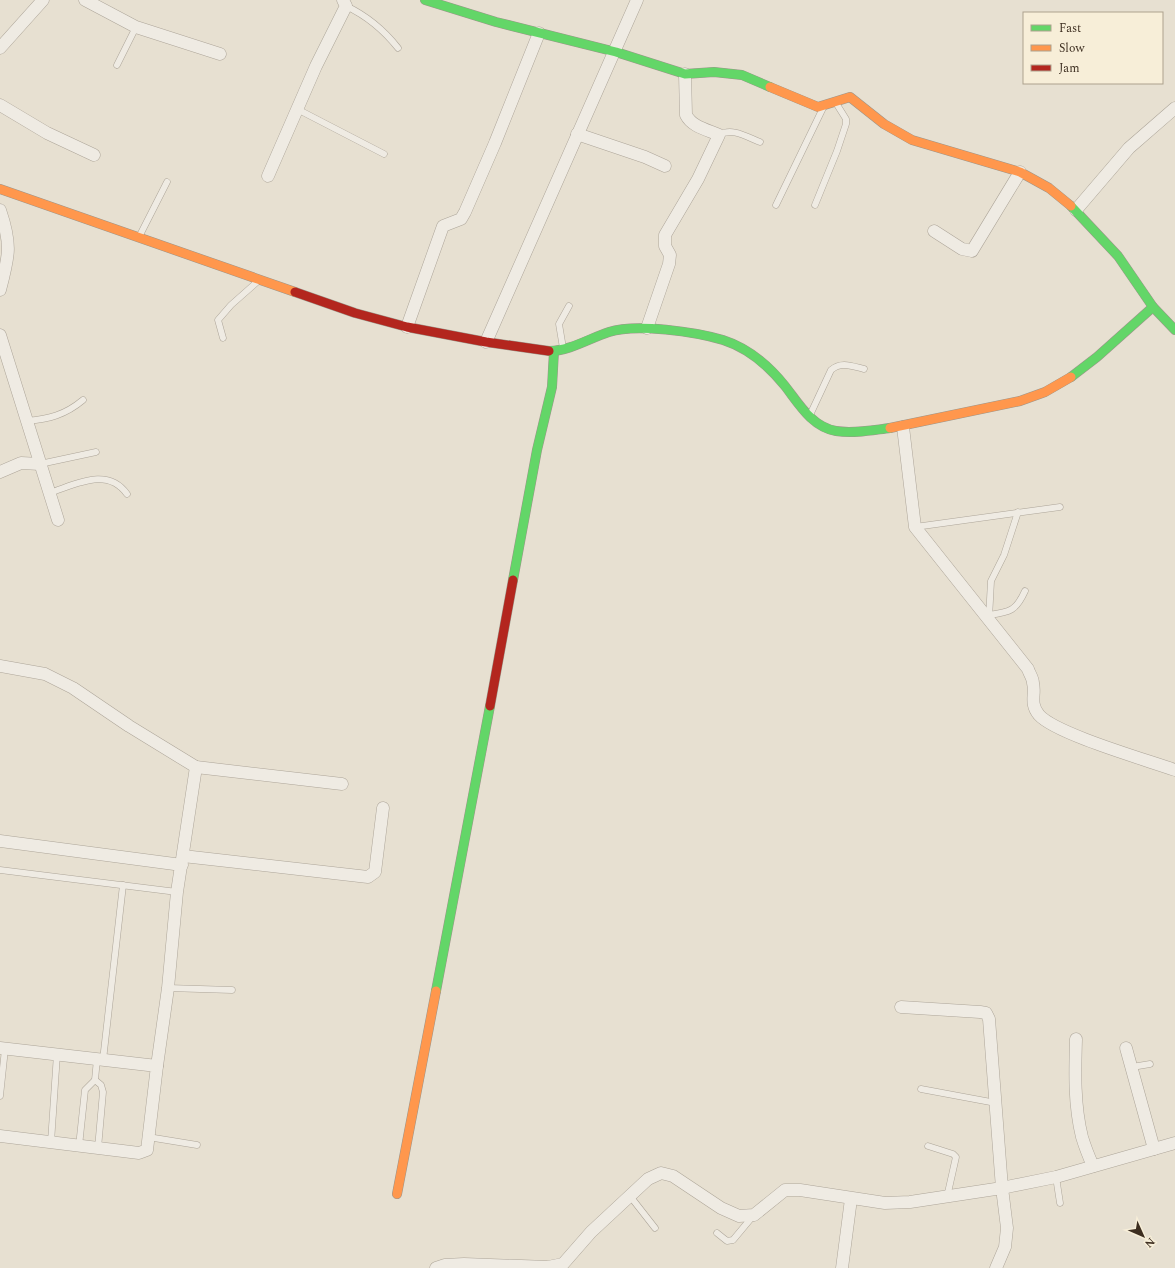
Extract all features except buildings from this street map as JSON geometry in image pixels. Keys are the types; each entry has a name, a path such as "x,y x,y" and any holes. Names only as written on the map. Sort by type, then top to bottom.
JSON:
{"street":[{"path":"0,48 44,0"},
{"path":"85,0 136,27 220,54"},
{"path":"426,0 496,22 616,52 685,74 714,72 742,74 813,105 823,106 850,97 884,124 912,140 1020,172 1049,188 1076,210 1118,256 1153,307 1175,330"},
{"path":"486,342 576,134 616,52 637,0"},
{"path":"268,176 344,3"},
{"path":"407,327 443,226 448,222 458,220 465,212 495,143 539,33"},
{"path":"647,328 669,264 670,256 664,239 665,234 698,178 719,135 692,123 686,115 685,74"},
{"path":"0,105 47,133 94,155"},
{"path":"1076,210 1129,148 1175,108"},
{"path":"576,134 645,157 665,166"},
{"path":"934,231 962,249 972,251 1020,172"},
{"path":"0,189 355,313 407,327 486,342 558,350 611,331 647,328 663,329 723,340 746,350 765,365 810,417 822,426 836,431 855,432 903,427 1020,401 1045,392 1069,379 1097,357 1153,307"},
{"path":"0,210 7,231 9,247 8,262 0,290"},
{"path":"0,335 58,520"},
{"path":"397,1194 486,730 536,450 552,387 558,350"},
{"path":"903,427 915,527 989,618 1028,669 1034,683 1032,699 1039,715 1072,734 1175,770"},
{"path":"0,472 21,463 40,464"},
{"path":"0,666 45,674 73,688 128,726 196,766 342,784"},
{"path":"0,1136 139,1153 147,1150 168,988 177,892 196,766"},
{"path":"0,841 368,877 375,872 383,808"},
{"path":"902,1007 986,1013 990,1019 1002,1188 1007,1228 1005,1247 996,1268"},
{"path":"1076,1039 1075,1078 1077,1111 1082,1138 1092,1166"},
{"path":"3,1048 157,1066"},
{"path":"1126,1048 1154,1149"},
{"path":"436,1268 445,1265 464,1264 548,1267 565,1266 591,1232 648,1179 661,1173 673,1176 721,1208 739,1216 754,1215 785,1190 800,1190 885,1203 947,1197 1056,1177 1175,1143"},
{"path":"842,1268 852,1199"}],"lane":[{"path":"344,3 374,23 388,35 398,48"},
{"path":"116,65 136,27"},
{"path":"815,205 846,124 846,119 835,102"},
{"path":"776,205 823,106"},
{"path":"297,109 384,154"},
{"path":"719,135 726,131 732,131 760,142"},
{"path":"139,237 167,182"},
{"path":"223,338 218,320 223,313 260,280"},
{"path":"558,350 559,324 569,306"},
{"path":"810,417 831,370 835,366 846,365 864,369"},
{"path":"27,421 59,416 71,410 83,400"},
{"path":"40,464 96,452"},
{"path":"49,493 90,480 104,478 115,482 122,487 127,494"},
{"path":"915,527 1060,507"},
{"path":"1018,512 1004,555 991,581 989,618 1014,609 1025,591"},
{"path":"0,870 177,892"},
{"path":"79,1146 85,1090 95,1080 100,1059 123,885"},
{"path":"168,988 232,990"},
{"path":"0,1096 3,1048"},
{"path":"51,1142 57,1054"},
{"path":"1132,1066 1150,1064"},
{"path":"95,1080 101,1085 103,1092 98,1148"},
{"path":"921,1089 996,1103"},
{"path":"148,1137 197,1145"},
{"path":"928,1146 953,1154 956,1157 947,1197"},
{"path":"1056,1177 1060,1203"},
{"path":"630,1196 655,1228"},
{"path":"717,1233 727,1241 733,1240 754,1215"}],"traffic: fast":[{"path":"425,0 496,22 616,52 685,74 714,72 742,75 770,87"},
{"path":"1071,206 1118,256 1153,307 1175,330"},
{"path":"1071,377 1097,357 1153,307"},
{"path":"549,351 565,349 609,332 621,329 650,328 698,334 732,343 757,358 779,379 807,414 827,429 850,432 890,428"},
{"path":"513,580 537,450 552,387 554,351"},
{"path":"436,991 490,706"}],"traffic: slow":[{"path":"770,87 818,107 850,97 884,124 912,140 1020,172 1049,188 1071,206"},
{"path":"0,189 295,292"},
{"path":"890,428 1020,401 1045,392 1071,377"},
{"path":"397,1194 436,991"}],"traffic: jam":[{"path":"295,292 355,313 407,327 486,342 549,351"},
{"path":"490,706 513,580"}]}
